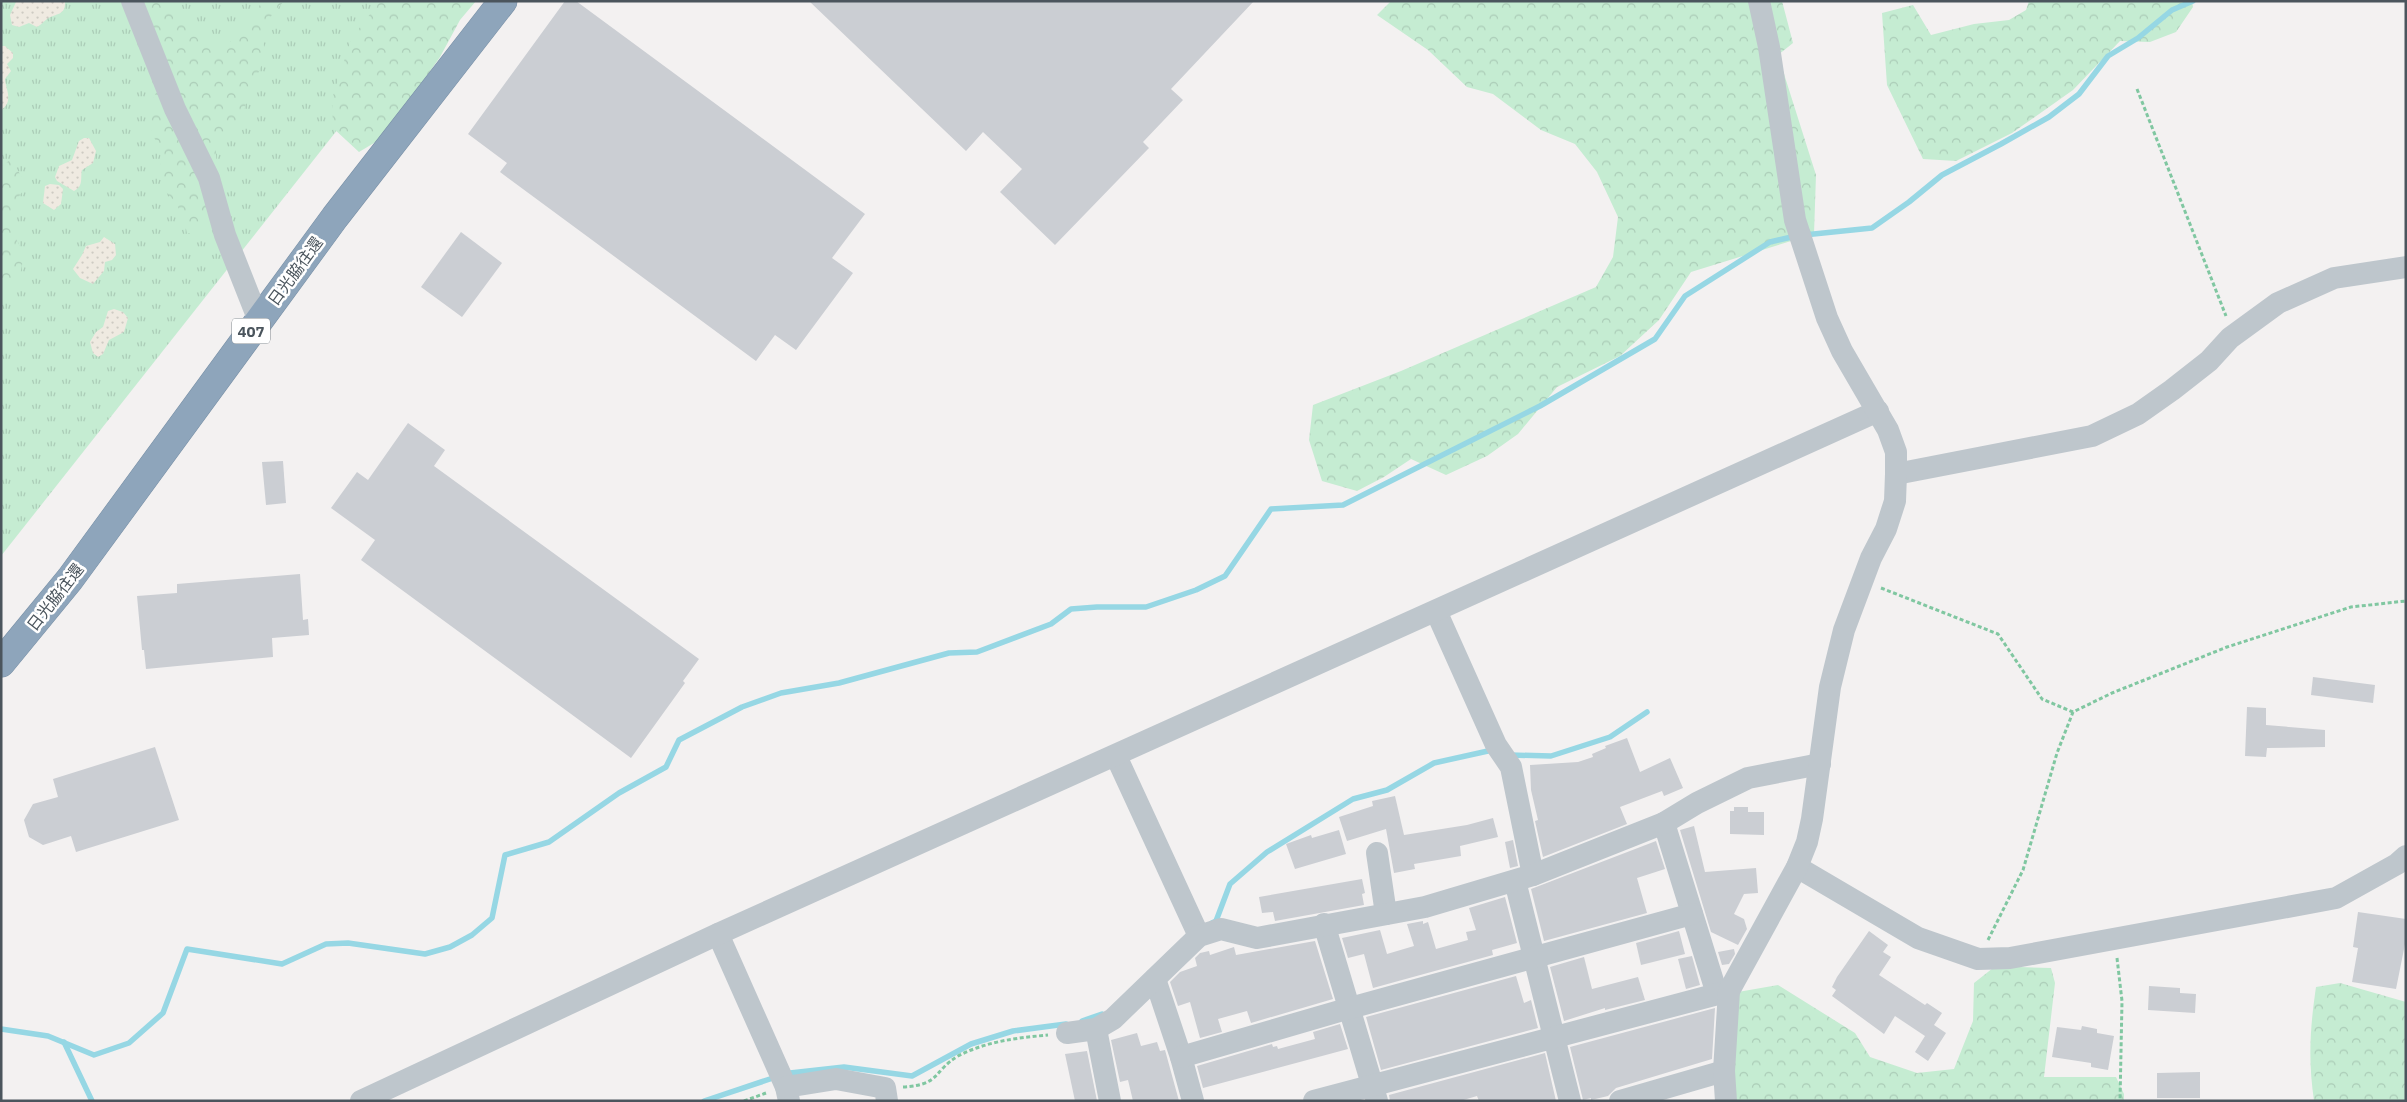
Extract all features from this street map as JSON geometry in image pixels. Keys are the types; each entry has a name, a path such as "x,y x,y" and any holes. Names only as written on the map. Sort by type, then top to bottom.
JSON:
{"highway":[{"name":"日光脇往還","path":"1,663 70,579 335,217 502,1"}],"street":[{"path":"132,1 174,109 209,178 225,234 259,320"},
{"path":"1314,1101 1375,1092 1555,1037 1722,992 1797,867 1812,819 1830,687 1844,630 1862,580 1886,528 1895,501 1896,452 1878,411 1842,351 1827,318 1795,220 1769,47 1759,1"},
{"path":"1896,474 2092,436 2138,414 2209,361 2234,335 2278,303 2334,278 2406,267"},
{"path":"361,1101 718,934 1878,411"},
{"path":"1436,611 1496,745 1511,767 1534,956 1570,1101"},
{"path":"1116,756 1199,936"},
{"path":"1067,1033 1096,1029 1113,1019 1199,936 1221,929 1257,938 1324,924 1425,907 1463,894 1524,878 1664,823 1697,802 1748,778 1820,764"},
{"path":"1664,823 1692,914 1722,992 1726,1101"},
{"path":"1377,853 1386,914"},
{"path":"1797,867 1918,938 1978,958 2010,958 2336,898 2397,864 2406,856"},
{"path":"1181,1057 1534,956 1692,914"},
{"path":"1324,924 1375,1092"},
{"path":"718,934 787,1094 836,1079 886,1094"},
{"path":"1154,979 1181,1057 1193,1101"},
{"path":"1096,1029 1110,1101"},
{"path":"1620,1101 1724,1071"}],"path":[{"path":"2137,89 2234,335"},
{"path":"1862,580 1998,634 2042,699 2072,712"},
{"path":"1978,958 2023,870 2057,752 2072,712 2112,693 2228,647 2351,607 2406,602"},
{"path":"2115,940 2122,1002 2120,1101"},
{"path":"886,1094 928,1084 957,1057 999,1040 1067,1033"}],"green space":[{"path":"1,1 439,1 1,556"},
{"path":"105,1 165,1 182,21 206,42 230,42 255,14 262,1 284,1 262,27 265,56 241,116 215,140 218,215 197,234 187,233 179,208 162,188 160,146 152,135 149,106 164,78 144,19"},
{"path":"380,1 476,1 460,20 440,57 384,137 359,152 333,128 332,99 351,39"},
{"path":"1391,1 1782,1 1793,43 1778,55 1816,175 1814,234 1691,272 1659,320 1620,356 1557,387 1518,434 1487,456 1446,475 1411,459 1384,477 1357,491 1322,481 1309,440 1313,405 1401,371 1596,287 1613,257 1618,217 1597,172 1575,144 1541,130 1493,94 1467,87 1428,50 1377,15"},
{"path":"2029,1 2192,1 2193,7 2176,32 2150,42 2120,41 2073,90 2012,133 1956,161 1923,159 1887,85 1882,13 1913,5 1931,35 1974,24 2009,20 2026,10"},
{"path":"11,159 27,186 12,205 12,230 24,255 19,280 7,289 1,286 1,167"},
{"path":"1993,968 2051,968 2055,983 2044,1077 2116,1077 2124,1094 2124,1101 1736,1101 1731,1062 1738,992 1778,985 1855,1033 1870,1057 1917,1073 1954,1069 1973,1021 1974,983"},
{"path":"2340,983 2406,1002 2406,1101 2314,1101 2310,1044 2316,987"}],"sand":[{"path":"65,1 62,12 47,19 37,27 29,23 19,27 12,25 10,15 16,2"},
{"path":"1,46 5,46 13,53 13,58 7,64 11,71 5,79 8,100 5,107 1,110"},
{"path":"89,138 96,151 93,163 82,170 79,187 74,191 57,181 55,177 59,166 72,160 79,141"},
{"path":"50,184 59,185 63,189 61,204 54,210 43,203 45,186"},
{"path":"104,237 115,244 116,255 112,260 105,262 104,271 93,284 80,278 73,269 86,246 100,242"},
{"path":"114,309 123,312 128,318 124,332 109,340 103,354 98,357 93,353 90,342 96,332 103,327 108,311"}],"building":[{"path":"565,1 576,1 865,214 832,258 853,273 796,350 775,335 756,361 500,172 507,163 468,134"},
{"path":"809,1 1254,1 1171,89 1183,100 1143,142 1149,148 1055,245 1000,192 1022,169 983,132 966,151"},
{"path":"461,232 502,263 462,317 421,287"},
{"path":"408,423 445,450 434,466 699,659 683,681 685,683 631,758 361,560 375,540 331,508 357,472 368,480"},
{"path":"283,461 286,503 266,505 262,462"},
{"path":"300,574 303,620 308,619 309,635 272,638 273,657 146,669 144,650 142,650 137,596 177,593 177,584"},
{"path":"2313,677 2375,685 2373,703 2311,695"},
{"path":"2247,707 2266,708 2266,725 2325,730 2325,747 2267,748 2266,757 2245,756"},
{"path":"1627,738 1640,772 1670,758 1683,788 1664,796 1662,791 1620,807 1627,824 1543,857 1535,821 1538,820 1531,790 1530,765 1578,762 1593,757 1592,754 1606,748 1605,746"},
{"path":"155,747 179,820 76,852 71,836 43,845 29,837 24,820 33,804 58,797 53,779"},
{"path":"1395,796 1404,835 1467,825 1493,818 1498,837 1460,846 1461,856 1414,864 1415,869 1394,873 1386,829 1347,841 1339,817 1373,806 1372,801"},
{"path":"1734,807 1748,807 1748,812 1764,812 1764,835 1730,834 1730,811 1734,811"},
{"path":"1694,826 1705,872 1756,868 1758,893 1744,894 1734,914 1744,919 1747,929 1738,945 1711,932 1680,830"},
{"path":"1339,830 1346,854 1295,869 1286,844 1311,835 1312,838"},
{"path":"1513,840 1518,866 1510,868 1505,842"},
{"path":"1656,841 1665,869 1637,878 1647,913 1544,941 1531,889"},
{"path":"1362,879 1365,893 1362,894 1364,905 1275,921 1273,912 1262,913 1259,897"},
{"path":"1505,897 1517,943 1492,950 1493,955 1373,988 1364,954 1348,958 1342,938 1380,930 1387,954 1414,946 1407,924 1423,921 1423,924 1428,922 1436,949 1468,940 1466,932 1476,930 1469,908"},
{"path":"2358,912 2406,919 2406,939 2396,989 2352,982 2358,948 2353,947"},
{"path":"1679,931 1685,954 1641,965 1636,943"},
{"path":"1869,931 1888,945 1883,952 1891,957 1879,975 1925,1005 1927,1003 1942,1013 1934,1025 1946,1033 1928,1061 1915,1052 1925,1036 1895,1016 1884,1034 1832,996 1836,990 1832,987 1837,977"},
{"path":"1315,941 1333,999 1251,1023 1247,1011 1218,1019 1222,1032 1200,1038 1190,1002 1178,1006 1170,982 1180,972 1197,966 1195,958 1200,953 1209,951 1210,955 1234,947 1236,955"},
{"path":"1734,949 1735,954 1729,964 1722,965 1718,952"},
{"path":"1692,956 1700,985 1686,989 1678,959"},
{"path":"1584,957 1592,989 1638,977 1645,1000 1605,1010 1605,1008 1564,1021 1550,967"},
{"path":"1516,976 1524,1003 1531,1000 1538,1028 1381,1070 1366,1017"},
{"path":"2149,986 2180,988 2180,993 2196,994 2195,1013 2148,1010"},
{"path":"1715,1008 1712,1059 1616,1088 1608,1096 1583,1100 1570,1047"},
{"path":"1340,1024 1348,1049 1203,1088 1197,1066 1272,1044 1273,1047 1277,1046 1278,1049 1315,1039 1313,1032"},
{"path":"2082,1026 2097,1029 2097,1033 2114,1036 2108,1070 2091,1067 2091,1063 2052,1057 2057,1027 2081,1030"},
{"path":"1137,1033 1141,1046 1157,1042 1160,1051 1165,1050 1179,1101 1133,1101 1128,1080 1120,1082 1111,1040"},
{"path":"1087,1051 1097,1101 1075,1101 1065,1054"},
{"path":"1545,1053 1556,1101 1479,1101 1477,1096 1460,1101 1390,1101 1389,1095"},
{"path":"2200,1072 2200,1098 2157,1098 2157,1073"}],"waterway":[{"path":"1804,235 1872,228 1909,202 1942,175 2049,117 2079,94 2108,56 2138,38 2172,10 2193,1"},
{"path":"1,1029 48,1036 94,1055 129,1043 163,1013 187,949 282,964 326,944 348,943 425,954 450,947 472,935 492,918 505,855 549,842 619,793 666,767 679,740 742,707 781,693 839,683 949,653 977,652 1051,624 1071,609 1146,607 1196,590 1225,576 1271,509 1343,505 1540,406 1655,339 1685,296 1770,242 1796,236"},
{"path":"1510,755 1551,756 1610,737 1647,712"},
{"path":"1212,923 1216,921 1230,884 1267,852 1353,799 1387,790 1434,763 1488,751"},
{"path":"1082,1021 1102,1014"},
{"path":"790,1073 844,1067 912,1076 971,1044 1013,1031 1066,1024"},
{"path":"64,1042 92,1101"},
{"path":"704,1101 773,1078"}]}
